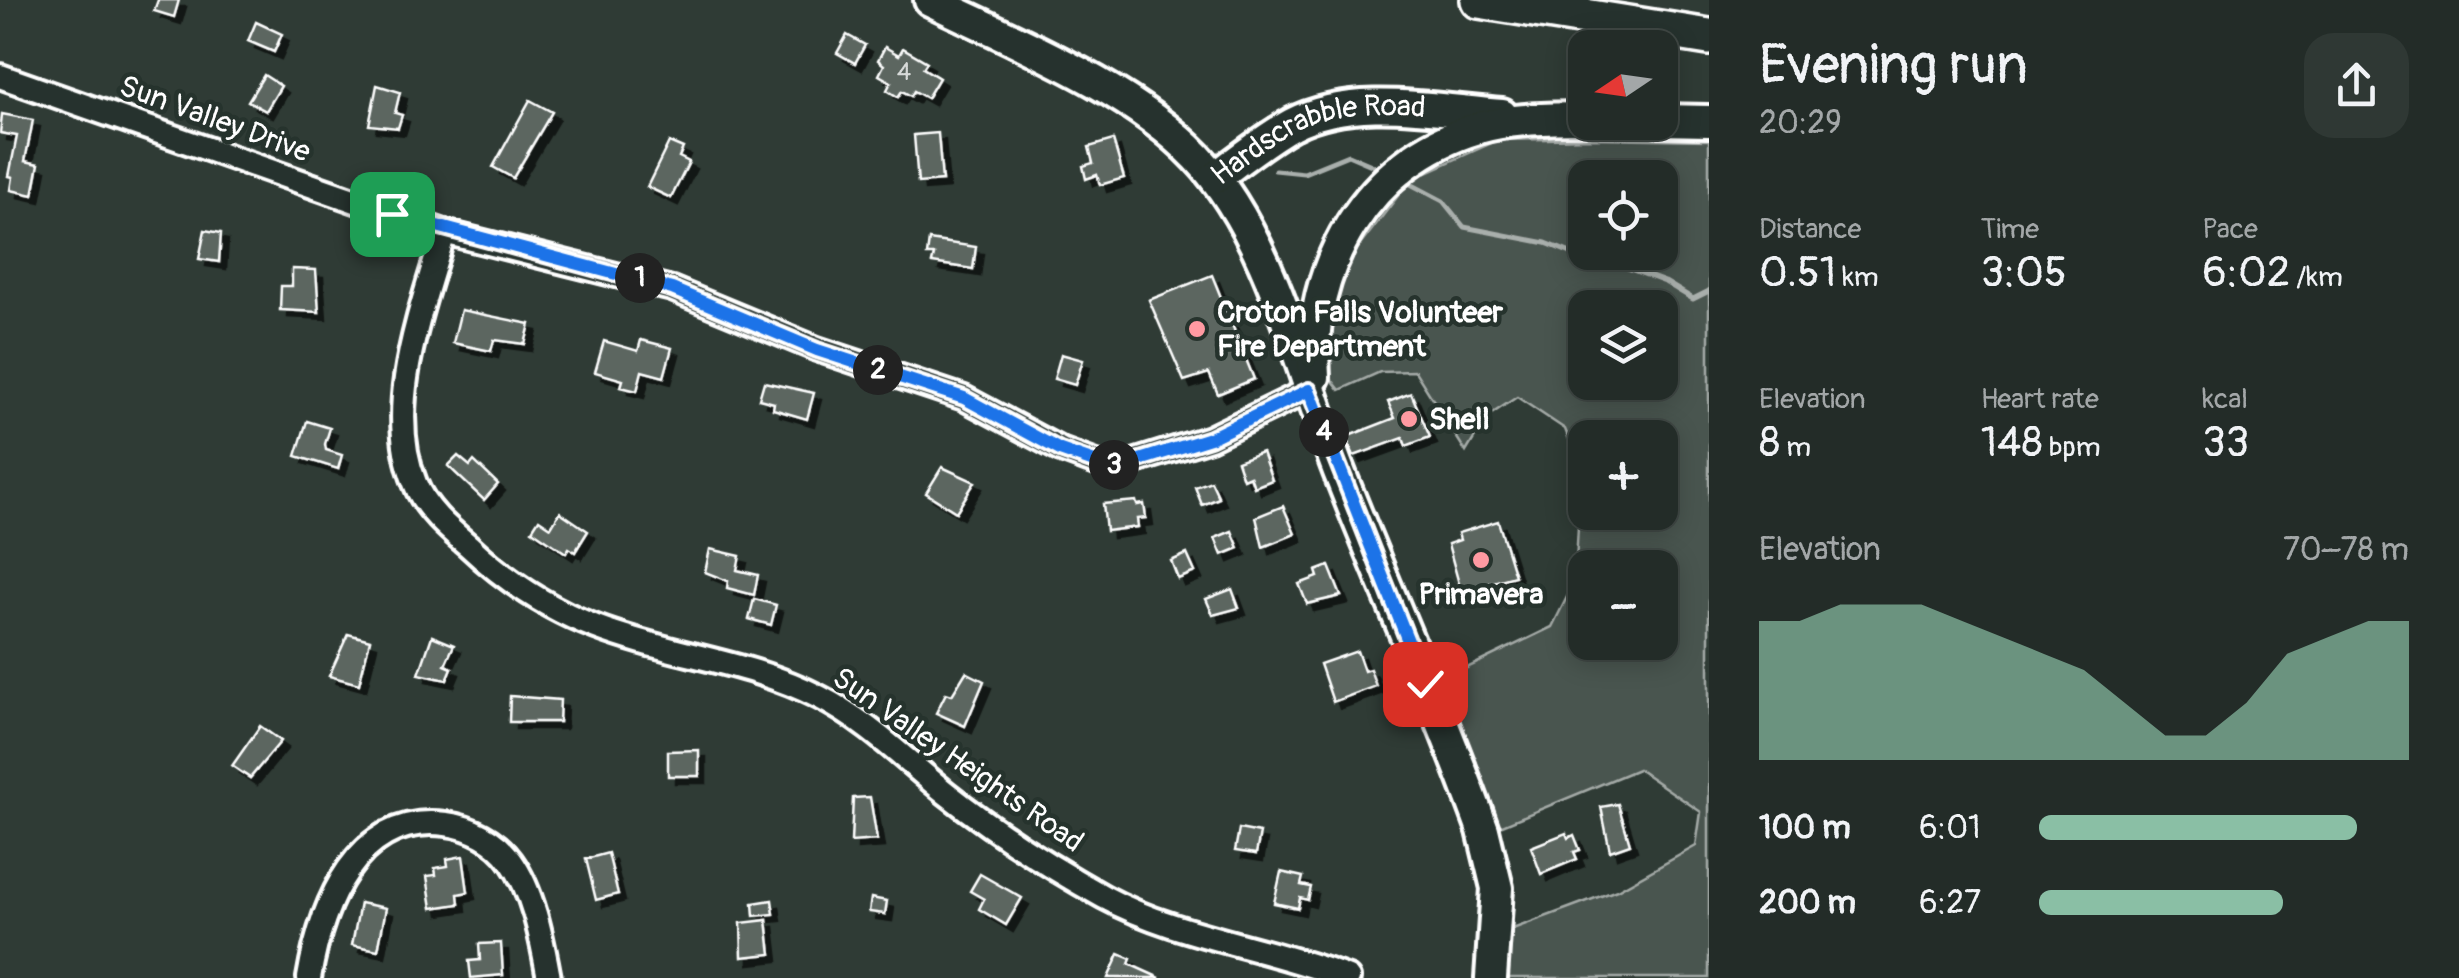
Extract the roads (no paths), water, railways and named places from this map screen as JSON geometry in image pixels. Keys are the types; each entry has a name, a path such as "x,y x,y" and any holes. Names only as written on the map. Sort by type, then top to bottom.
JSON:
{"highway":[{"path":"1479,0 1709,37"}],"main road":[{"name":"Hardscrabble Road","path":"930,0 1146,115 1215,178 1295,122 1339,110 1396,107 1568,117"},
{"path":"1321,425 1312,344 1314,314 1343,236 1374,194 1411,161 1455,136 1500,123 1568,119"},
{"path":"1678,120 1709,121"},
{"path":"1215,178 1262,264 1321,425 1483,830 1497,888 1490,978"}],"street":[{"name":"Sun Valley Drive","path":"0,76 444,232 672,289 817,350 964,398 1060,450 1100,464 1130,463 1210,438 1309,390"},
{"name":"Sun Valley Heights Road","path":"444,232 410,363 406,436 409,462 428,504 498,571 564,614 598,628 764,674 834,704 980,818 1106,898 1164,922 1282,953 1348,978"},
{"path":"310,978 327,904 353,862 385,835 424,823 464,827 501,848 513,863 534,916 549,978"}],"waterway":[{"path":"1275,170 1304,173 1348,155 1383,170"},
{"path":"1405,181 1443,201 1464,227 1546,243 1591,261 1622,266 1665,282 1693,299 1709,291"}],"place":[{"name":"Croton Falls Volunteer Fire Department","path":"1197,329"},
{"name":"Shell","path":"1409,419"},
{"name":"Primavera","path":"1481,560"}]}
